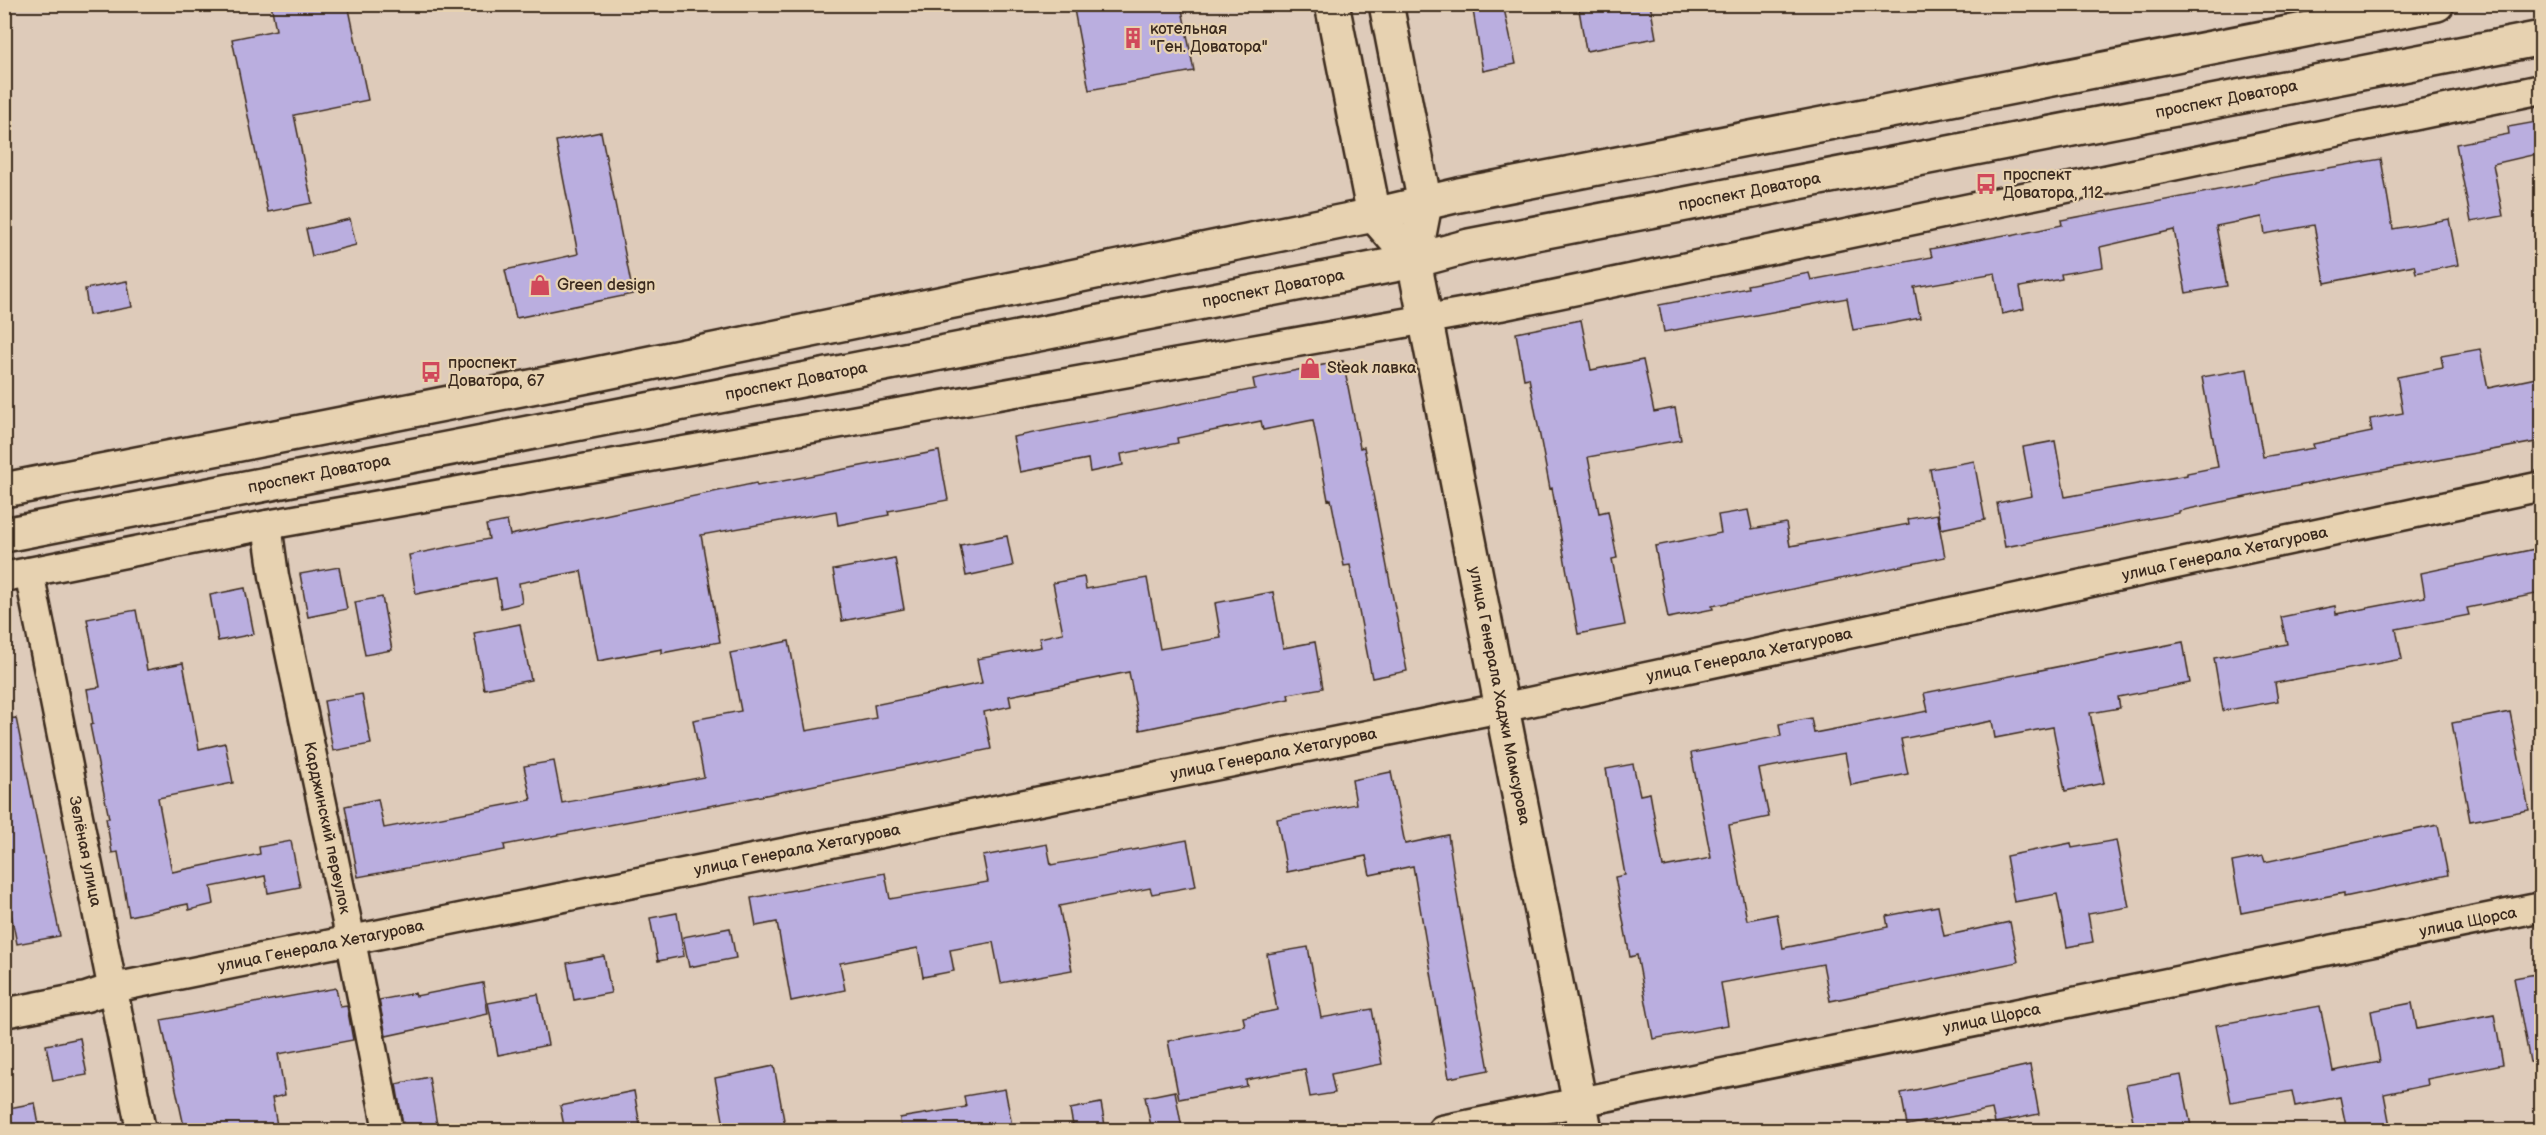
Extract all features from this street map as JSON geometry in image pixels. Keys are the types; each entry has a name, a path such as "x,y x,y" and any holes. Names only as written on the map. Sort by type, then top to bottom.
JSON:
{"main road":[{"name":"улица Генерала Хаджи Мамсурова","path":"1332,4 1374,215 1414,261"},
{"name":"улица Генерала Хаджи Мамсурова","path":"1386,4 1425,204 1414,261 1582,1117"},
{"path":"4,490 582,377 1374,215 1459,195 2437,4"},
{"name":"проспект Доватора","path":"4,535 1414,261 1469,246 2541,38"}],"street":[{"path":"17,574 267,525 1426,320 2541,89"},
{"name":"улица Генерала Хетагурова","path":"4,1013 113,988 1501,708 2541,486"},
{"name":"Карджинский переулок","path":"267,525 274,576 351,940 388,1131"},
{"name":"Зелёная улица","path":"17,574 113,988 141,1131"},
{"name":"улица Щорса","path":"1442,1131 1582,1117 2541,907"}],"building":[{"path":"271,4 348,4 368,100 294,115 312,203 268,212 232,39 276,30"},
{"name":"котельная \"Ген. Доватора\"","path":"1073,4 1181,4 1194,71 1089,90"},
{"path":"1472,4 1503,4 1516,64 1483,71"},
{"path":"1578,4 1650,4 1656,38 1586,51"},
{"path":"2536,122 2541,153 2493,164 2503,216 2471,222 2456,144 2509,134 2508,127"},
{"path":"601,132 633,294 516,318 505,270 578,254 556,141"},
{"path":"2381,159 2393,229 2449,219 2458,265 2416,273 2414,265 2325,283 2314,225 2265,234 2262,217 2216,226 2227,286 2186,293 2174,230 2100,247 2103,267 2061,274 2062,279 2020,287 2024,309 2002,314 1995,273 1914,287 1920,318 1889,324 1853,330 1847,298 1664,332 1659,305 1748,288 1747,285 1809,273 1811,280 1932,257 1930,249 2062,225 2061,220 2255,183 2255,181"},
{"path":"350,219 356,245 312,256 306,229"},
{"path":"127,281 132,307 89,315 85,289"},
{"path":"1581,320 1591,370 1643,360 1654,412 1675,408 1681,440 1588,457 1599,513 1608,511 1617,558 1612,559 1625,625 1578,634 1552,488 1550,489 1529,378 1524,379 1516,333"},
{"path":"2480,349 2488,388 2541,377 2541,441 2317,482 2179,511 2179,513 2005,547 1997,503 2032,496 2023,447 2055,441 2065,497 2187,475 2187,473 2218,467 2202,377 2247,369 2263,457 2314,448 2313,444 2372,432 2370,419 2403,413 2397,377 2443,368 2441,356"},
{"path":"1343,361 1360,448 1364,447 1407,671 1372,678 1350,565 1344,566 1331,499 1328,500 1313,420 1263,430 1261,421 1177,438 1178,443 1121,454 1123,465 1090,472 1088,459 1020,472 1013,437 1255,389 1253,379"},
{"path":"939,451 948,500 888,511 889,515 838,525 836,511 701,535 720,642 662,653 662,649 598,661 581,571 519,583 522,603 501,608 496,578 416,594 409,555 489,539 486,525 507,521 510,535 756,483 757,486"},
{"path":"1974,461 1985,520 1941,529 1930,469"},
{"path":"1748,510 1752,529 1786,523 1790,546 1909,524 1908,519 1937,514 1945,557 1712,606 1713,609 1668,618 1655,546 1721,533 1718,515"},
{"path":"1007,536 1013,566 966,576 960,545"},
{"path":"2535,549 2541,593 2467,608 2469,615 2396,629 2402,659 2275,683 2278,701 2223,711 2214,658 2287,644 2281,617 2335,606 2336,614 2425,597 2421,573"},
{"path":"895,558 904,609 842,621 833,570"},
{"path":"339,567 347,609 308,617 300,574"},
{"path":"1084,577 1086,589 1147,578 1160,649 1221,638 1215,603 1273,592 1283,648 1315,642 1323,688 1288,694 1289,699 1140,730 1129,672 1009,696 1011,706 984,712 991,749 504,845 505,850 358,877 345,806 378,799 384,828 531,800 524,766 554,761 562,803 704,777 693,720 741,711 730,653 789,641 806,731 876,718 874,705 982,683 977,659 1041,647 1039,638 1063,633 1053,583"},
{"path":"245,588 254,634 218,641 210,595"},
{"path":"382,597 392,650 365,655 355,602"},
{"path":"136,610 147,670 183,663 199,749 225,743 233,783 158,798 172,872 260,854 259,847 291,841 300,887 268,893 265,876 211,887 214,904 189,910 188,904 129,916 118,852 112,853 106,818 109,818 90,725 93,724 87,689 100,687 87,619"},
{"path":"520,624 531,680 484,689 474,633"},
{"path":"2183,642 2190,683 2118,697 2120,708 2090,713 2104,783 2065,791 2053,727 1995,738 1992,721 1901,739 1908,774 1851,785 1845,753 1759,769 1769,817 1729,825 1747,920 1777,914 1783,948 1888,927 1886,916 1938,906 1944,936 2010,922 2018,962 1830,1001 1823,964 1721,983 1728,1025 1653,1039 1637,955 1630,957 1615,877 1625,875 1606,769 1633,764 1640,795 1650,793 1663,867 1711,858 1691,753 1781,736 1779,724 1811,718 1814,733 1928,711 1924,693"},
{"path":"362,694 371,744 333,751 324,701"},
{"path":"2510,712 2529,810 2470,821 2452,723"},
{"path":"16,718 60,936 17,944 4,878 4,719"},
{"path":"1391,772 1405,844 1448,835 1489,1070 1449,1078 1413,866 1370,875 1366,856 1287,872 1277,819 1356,804 1352,780"},
{"path":"2438,825 2448,875 2344,897 2344,893 2241,913 2232,862 2263,856 2265,862"},
{"path":"1187,840 1196,886 1152,894 1150,888 1059,906 1072,970 1001,983 993,942 950,950 954,971 923,977 918,948 840,963 845,990 791,1001 777,922 756,926 751,898 885,873 890,899 988,882 983,856 1047,844 1051,865"},
{"path":"2116,840 2129,907 2088,914 2093,942 2067,947 2057,894 2014,902 2006,856 2071,843 2072,848"},
{"path":"677,913 684,956 658,961 650,918"},
{"path":"730,928 736,958 689,967 683,937"},
{"path":"1308,947 1321,1018 1372,1009 1382,1064 1331,1074 1335,1093 1310,1097 1305,1069 1246,1080 1247,1086 1179,1099 1168,1041 1245,1026 1243,1017 1277,1010 1267,954"},
{"path":"604,956 611,993 574,1000 567,963"},
{"path":"2541,973 2541,1061 2530,1062 2514,978"},
{"path":"483,983 488,1014 386,1036 379,1000 415,993 416,996"},
{"path":"336,988 340,1007 347,1006 353,1040 278,1054 285,1095 272,1098 278,1131 185,1131 161,1020"},
{"path":"538,994 548,1045 498,1055 488,1003"},
{"path":"2412,1003 2417,1029 2494,1014 2503,1064 2427,1079 2428,1085 2384,1094 2391,1131 2347,1131 2340,1097 2295,1106 2292,1091 2231,1102 2216,1025 2320,1006 2333,1071 2380,1062 2371,1011"},
{"path":"80,1038 87,1075 53,1081 46,1045"},
{"path":"2030,1065 2039,1114 1995,1123 1992,1109 1907,1125 1901,1093"},
{"path":"774,1066 786,1131 725,1131 715,1078"},
{"path":"2181,1075 2192,1131 2135,1131 2126,1085"},
{"path":"429,1077 438,1131 404,1131 396,1084"},
{"path":"1005,1089 1013,1131 901,1131 900,1118 966,1107 964,1096"},
{"path":"634,1091 641,1131 565,1131 560,1106"},
{"path":"1175,1091 1182,1128 1152,1131 1145,1097"},
{"path":"35,1103 40,1131 4,1131 4,1109"},
{"path":"1101,1103 1106,1131 1074,1131 1070,1109"}],"place":[{"name":"котельная \"Ген. Доватора\"","path":"1133,38"},
{"name":"проспект Доватора, 112","path":"1986,184"},
{"name":"Green design","path":"540,285"},
{"name":"Steak лавка","path":"1310,368"},
{"name":"проспект Доватора, 67","path":"431,372"}]}
